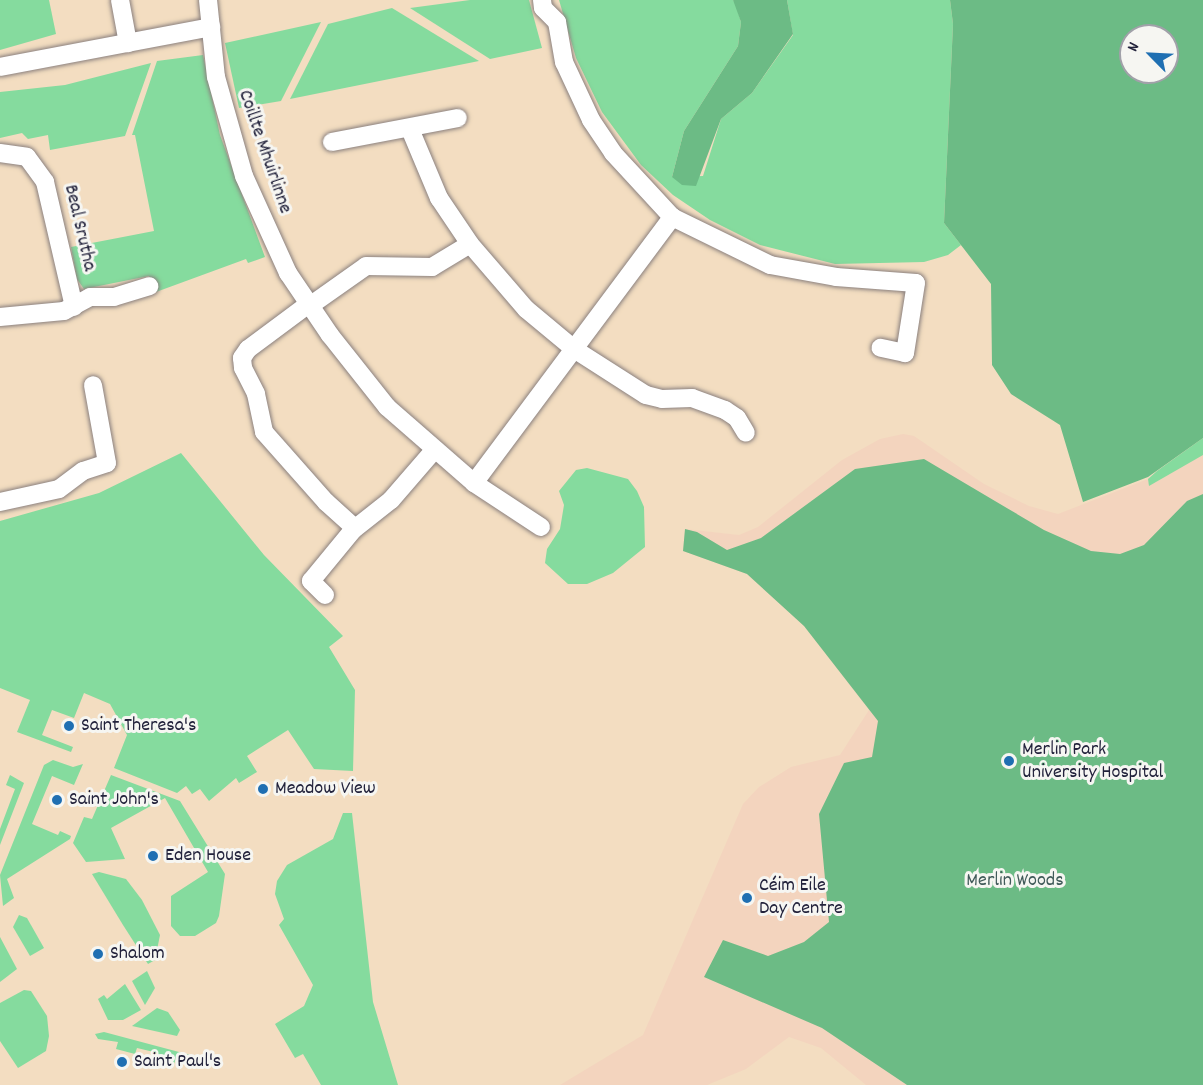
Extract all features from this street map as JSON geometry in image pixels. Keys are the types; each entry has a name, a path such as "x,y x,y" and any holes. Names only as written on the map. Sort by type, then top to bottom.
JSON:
{"street":[{"path":"120,0 128,43"},
{"name":"Coillte Mhuirlinne","path":"208,0 216,77 244,176 288,273 330,335 387,407 474,483 540,527"},
{"path":"543,0 543,8 557,22 564,62 591,120 613,153 672,217 770,265 836,277 916,284 905,353 881,348"},
{"path":"0,67 211,27"},
{"path":"332,142 410,129 458,118"},
{"path":"410,129 439,198 470,244 526,309 574,349 646,395 662,399 693,398 725,410 736,418 746,433"},
{"name":"Beal Srutha","path":"0,153 27,157 45,182 74,307"},
{"path":"474,483 672,217"},
{"path":"355,528 326,502 264,432 256,394 243,368 242,358 248,349 366,266 432,267 470,244"},
{"name":"Beal Srutha","path":"0,316 24,318 74,307 90,297 114,297 149,286"},
{"path":"0,502 59,489 83,471 107,463 93,384"},
{"path":"325,595 311,581 355,528 391,500 435,448"}],"shaded area":[{"name":"Merlin Woods","path":"903,434 914,436 984,484 1029,506 1058,514 1148,479 1203,439 1203,1085 866,1085 821,1048 789,1037 746,1069 707,1085 560,1085 643,1035 743,804 759,787 791,767 840,755 869,710 804,626 747,574 683,551 685,529 739,535 758,527 842,460 880,439"}],"green space":[{"path":"0,0 49,0 56,34 0,50"},
{"path":"470,0 529,0 542,48 490,59 410,8"},
{"path":"559,0 733,0 741,22 738,46 684,131 672,177 703,176 721,119 752,93 793,35 787,0 950,0 953,24 944,223 961,245 948,255 924,262 835,264 760,245 710,220 673,195 641,165 602,112 576,58"},
{"path":"733,0 787,0 793,34 752,93 721,119 696,186 682,185 672,177 684,131 738,46 741,22"},
{"path":"950,0 1203,0 1203,438 1148,477 1083,502 1060,425 1011,394 992,365 991,284 944,223 953,24"},
{"path":"392,8 479,61 290,99 328,24"},
{"path":"321,22 281,101 239,108 225,43"},
{"path":"203,55 220,135 265,257 248,263 246,259 156,292 149,276 84,289 77,279 71,247 154,231 135,135 132,135 157,61"},
{"path":"151,63 125,136 50,150 48,135 28,139 22,133 0,138 0,92 65,85"},
{"path":"1203,438 1203,455 1149,486 1148,479 1157,471"},
{"path":"181,453 264,555 343,636 329,647 355,690 353,771 314,769 288,730 247,756 257,772 239,783 236,778 209,801 200,789 192,794 186,786 177,793 114,768 127,735 110,704 84,693 74,718 52,710 42,735 73,747 71,752 17,732 30,700 0,688 0,521 99,493"},
{"name":"Merlin Woods","path":"924,459 1044,530 1091,551 1120,554 1144,545 1187,501 1203,494 1203,1085 907,1085 822,1028 704,977 723,940 768,956 804,942 829,922 819,814 844,763 872,757 878,721 804,626 747,574 683,551 685,529 697,532 727,550 761,538 855,469"},
{"path":"587,468 628,479 637,491 644,507 645,547 613,573 587,584 568,584 545,563 547,549 560,529 564,505 559,491 576,470"},
{"path":"53,760 73,767 83,764 74,785 52,776 32,824 58,835 60,831 71,836 70,839 7,879 14,898 3,906 0,875 44,765"},
{"path":"10,775 24,783 0,845 0,829 15,789 6,785"},
{"path":"111,775 180,801 225,874 216,923 195,936 180,936 171,926 171,896 208,872 165,798 111,828 125,859 86,862 73,843 84,817 92,819"},
{"path":"343,813 352,813 373,1002 398,1085 321,1085 303,1054 295,1058 275,1024 304,1006 313,985 279,925 284,919 275,894 277,881 287,865 333,839"},
{"path":"99,872 126,879 142,900 160,935 155,960 148,964 123,925 92,874"},
{"path":"19,915 27,918 44,948 30,956 13,927"},
{"path":"0,937 17,969 0,982"},
{"path":"147,971 155,988 145,1005 132,981"},
{"path":"125,984 141,1010 123,1020 108,1020 98,999 104,995 107,999"},
{"path":"24,990 31,991 47,1016 49,1036 46,1051 18,1068 0,1041 0,1003"},
{"path":"157,1008 168,1012 180,1030 177,1036 132,1026"},
{"path":"104,1032 194,1056 208,1066 176,1058 174,1064 157,1060 158,1053 137,1048 135,1054 116,1049 118,1042 98,1039 95,1034"}],"place":[{"name":"Saint Theresa's","path":"69,726"},
{"name":"Merlin Park University Hospital","path":"1009,761"},
{"name":"Meadow View","path":"263,789"},
{"name":"Saint John's","path":"57,800"},
{"name":"Eden House","path":"153,856"},
{"name":"Céim Eile Day Centre","path":"747,898"},
{"name":"Shalom","path":"98,954"},
{"name":"Saint Paul's","path":"122,1062"}]}
